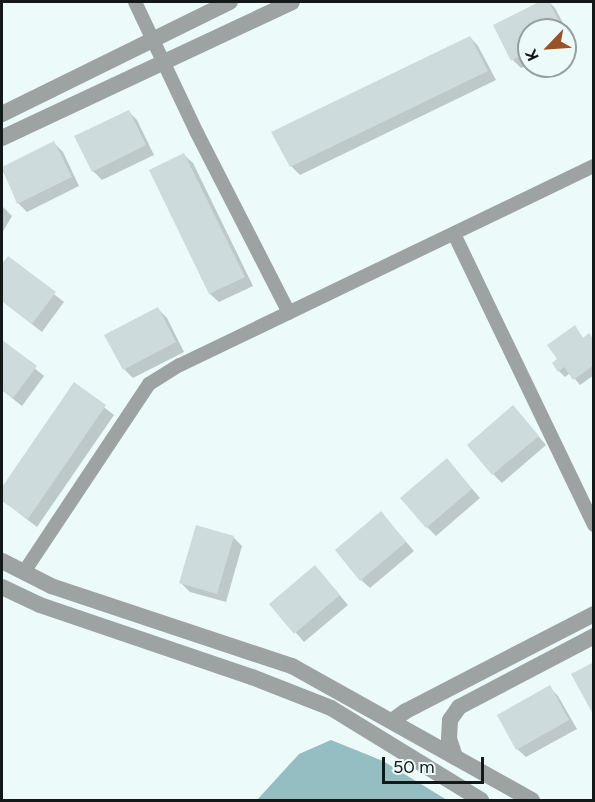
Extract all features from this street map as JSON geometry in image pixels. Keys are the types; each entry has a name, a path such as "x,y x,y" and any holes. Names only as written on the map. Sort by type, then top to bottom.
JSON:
{"street":[{"path":"135,2 163,64 288,313"},
{"path":"2,114 231,2"},
{"path":"2,138 292,2"},
{"path":"24,572 149,384 180,365 594,166"},
{"path":"454,234 594,525"},
{"path":"2,561 51,586 292,666 532,801"},
{"path":"2,587 40,605 252,677 331,708 481,801"},
{"path":"392,721 406,711 594,614"},
{"path":"455,757 449,739 450,720 459,707 594,636"}],"shaded area":[{"path":"331,740 383,761 447,800 257,800 299,754"}],"building":[{"path":"539,2 549,2 558,18 517,18 517,58 511,61 493,25"},
{"path":"470,36 488,71 290,167 271,132"},
{"path":"129,110 146,145 92,172 74,136"},
{"path":"54,141 72,177 17,204 2,167"},
{"path":"184,153 245,277 209,294 149,170"},
{"path":"8,256 56,292 32,324 2,301 2,264"},
{"path":"158,307 176,342 123,370 104,335"},
{"path":"575,325 583,338 589,333 594,340 594,365 573,380 564,367 558,372 552,363 557,359 547,345"},
{"path":"2,340 37,366 13,398 2,389"},
{"path":"74,382 106,405 28,519 2,501 2,487"},
{"path":"513,405 539,436 492,475 467,445"},
{"path":"447,458 472,489 426,528 400,498"},
{"path":"381,511 406,542 360,581 335,550"},
{"path":"196,525 234,536 217,594 179,583"},
{"path":"315,565 340,595 294,634 269,604"},
{"path":"594,662 594,716 571,674"},
{"path":"550,685 569,720 516,750 497,715"}]}
